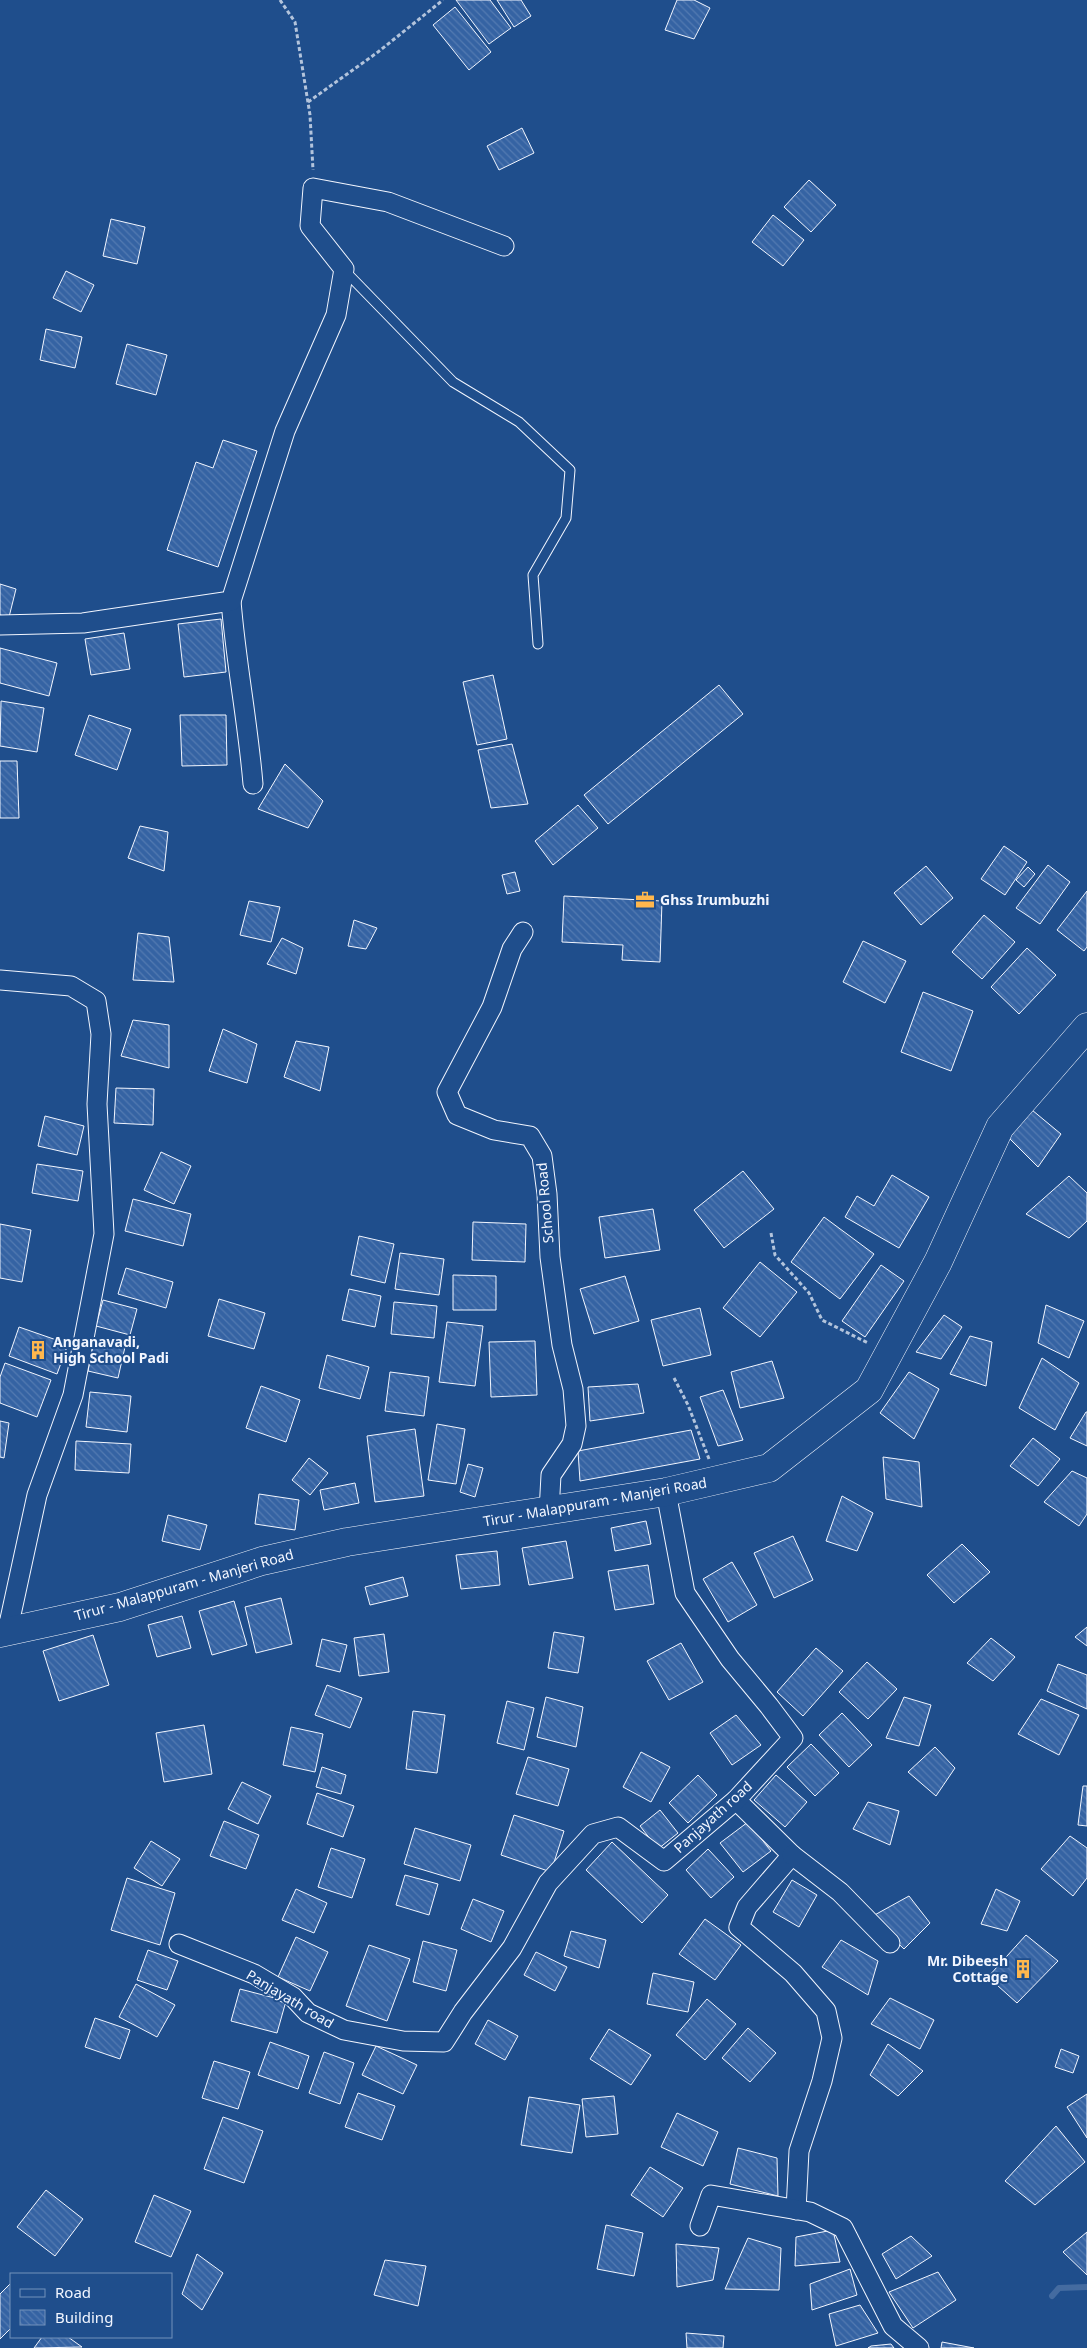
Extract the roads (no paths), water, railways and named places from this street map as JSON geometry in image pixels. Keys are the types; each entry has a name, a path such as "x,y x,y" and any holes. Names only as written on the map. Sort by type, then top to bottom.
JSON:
{"main road":[{"name":"Tirur - Malappuram - Manjeri Road","path":"3,1633 120,1607 262,1560 347,1542 549,1512 666,1492 769,1468 869,1390 938,1262 1000,1127 1087,1027"}],"street":[{"path":"253,784 249,734 234,643 231,601 284,431 336,315 344,269 310,226 313,188 388,202 504,246"},
{"path":"0,625 82,623 231,601"},
{"name":"School Road","path":"522,932 512,949 492,1007 447,1092 457,1115 494,1130 530,1136 542,1156 547,1194 550,1257 562,1345 573,1389 576,1426 572,1444 551,1475 549,1512"},
{"path":"0,980 72,986 96,1001 100,1034 97,1104 104,1234 73,1395 37,1495 3,1633"},
{"name":"Panjayath road","path":"179,1944 254,1974 293,1997 308,2013 344,2030 403,2041 444,2042 463,2012 512,1948 548,1883 593,1834 618,1826 664,1861 736,1800 793,1738 730,1659 685,1593 666,1492"},
{"path":"736,1800 792,1855 840,1892 890,1943"},
{"path":"792,1855 747,1907 739,1927 793,1973 826,2011 832,2038 822,2081 799,2151 796,2210"},
{"path":"700,2226 711,2195 810,2212 843,2228 893,2326 919,2348"}],"lane":[{"path":"344,269 453,382 519,422 570,470 566,518 533,575 538,644"}],"waterway":[{"path":"1052,2296 1059,2288 1087,2287"}],"place":[{"name":"Ghss Irumbuzhi","path":"645,900"},
{"name":"Anganavadi, High School Padi","path":"38,1350"},
{"name":"Mr. Dibeesh Cottage","path":"1023,1969"}]}
